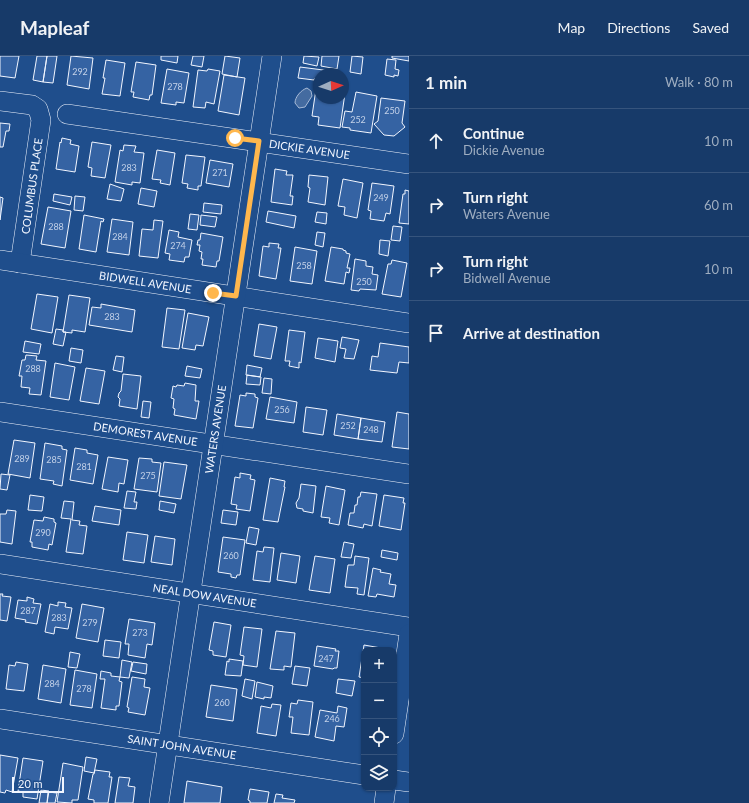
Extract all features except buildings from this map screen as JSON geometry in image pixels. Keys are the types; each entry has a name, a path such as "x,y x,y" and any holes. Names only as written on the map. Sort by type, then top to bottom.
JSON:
{"street":[{"name":"WATERS AVENUE","path":"159,803 272,56"},
{"name":"COLUMBUS PLACE","path":"0,101 32,105 38,110 41,120 20,263"},
{"name":"DICKIE AVENUE","path":"67,114 409,164"},
{"name":"BIDWELL AVENUE","path":"0,260 409,322"},
{"name":"DEMOREST AVENUE","path":"0,412 409,474"},
{"name":"NEAL DOW AVENUE","path":"0,564 409,627"},
{"path":"396,719 409,634"},
{"name":"SAINT JOHN AVENUE","path":"0,719 361,775"},
{"path":"397,780 409,782"},
{"path":"384,803 386,791"}],"water":[{"path":"307,88 311,91 312,96 305,107 299,108 295,103 296,98"}],"route":[{"path":"213,293 236,296 259,141 235,138"}]}
